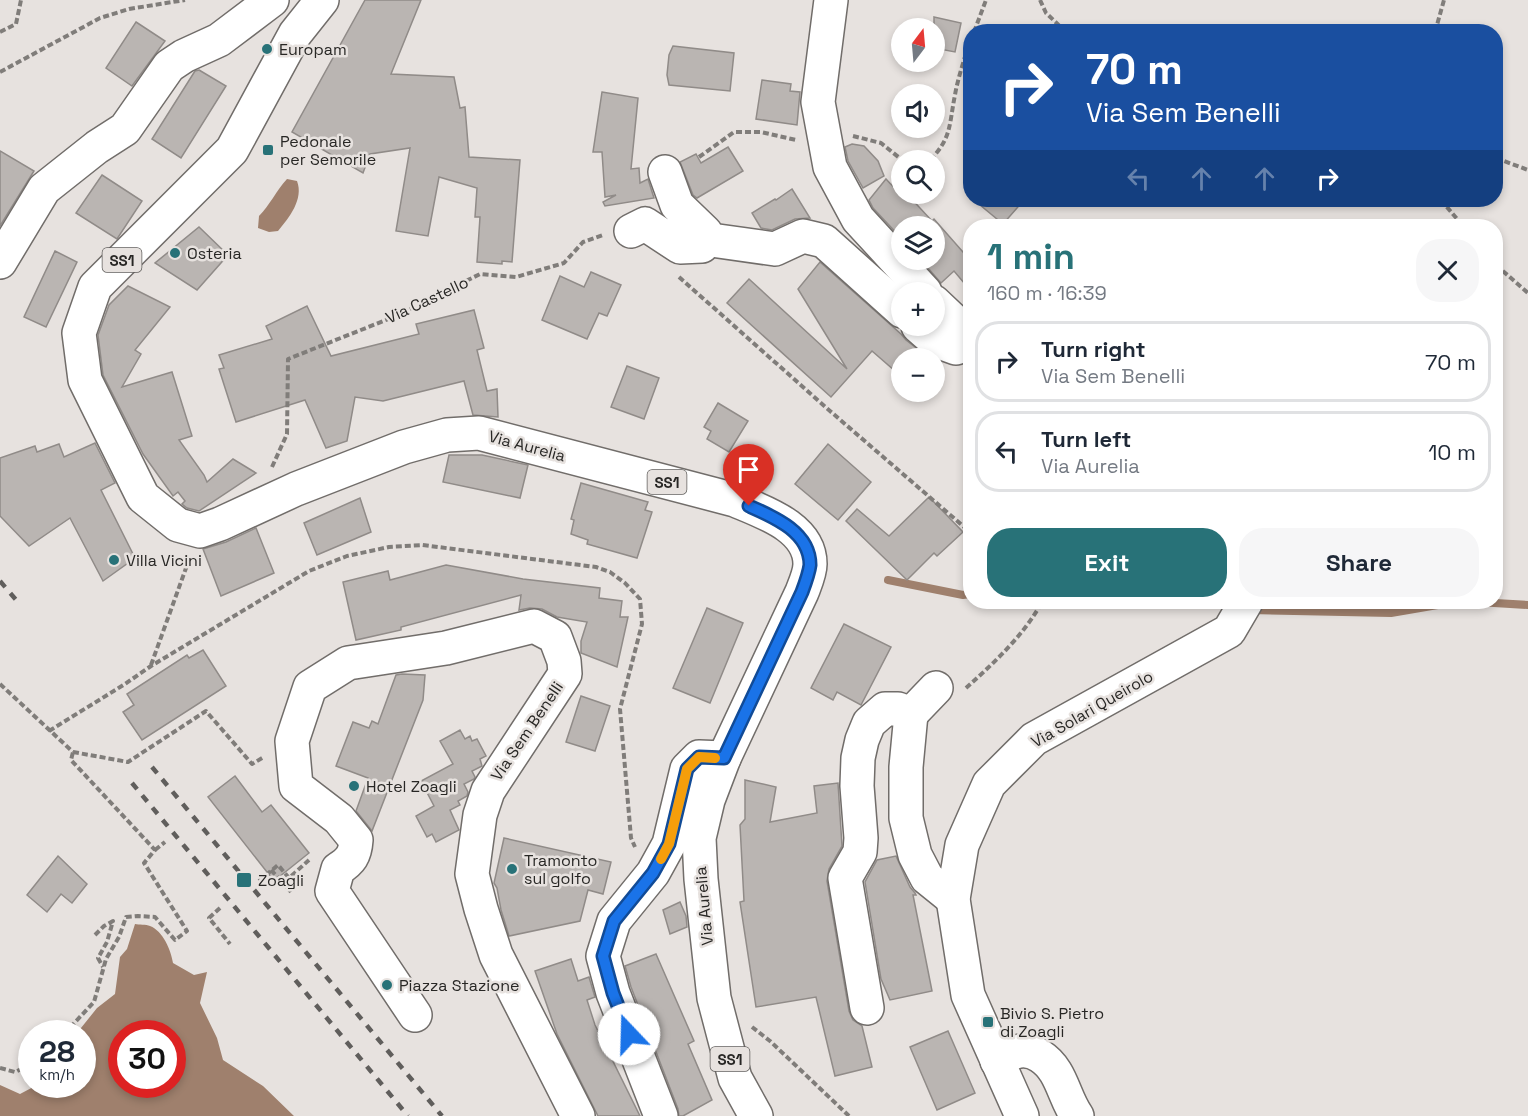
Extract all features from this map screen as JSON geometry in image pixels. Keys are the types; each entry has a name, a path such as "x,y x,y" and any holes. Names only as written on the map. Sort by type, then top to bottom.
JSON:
{"street":[{"path":"0,262 44,189 97,147 125,129 169,66 184,56 219,40 272,0"},
{"name":"SS1","path":"200,531 178,525 143,497 85,380 79,333 95,287 232,150 295,34 322,0"},
{"path":"831,0 818,102 830,167 858,219 917,282"},
{"path":"631,231 645,224 680,247 702,246 705,232 677,205 665,172"},
{"path":"704,239 775,249 803,236 824,241 891,301"},
{"path":"945,312 963,329"},
{"path":"929,336 934,340 957,348 963,346"},
{"name":"Via Aurelia","path":"200,531 296,489 404,447 447,435 479,433 735,500 786,525 803,540 810,564 802,592 724,758 708,800 699,838 701,879 714,998 735,1078 756,1116"},
{"name":"Via Solari Queirolo","path":"1022,1116 968,994 953,899 962,845 989,784 1034,739 1229,631 1242,610"},
{"name":"Via Sem Benelli","path":"292,741 310,687 348,663 446,648 534,626 555,637 564,662 565,674 488,791 480,815 472,874 496,955 578,1116"},
{"path":"936,688 911,714 906,767 906,818 915,855 927,878 953,899"},
{"path":"867,1008 845,878 860,852 858,758 869,723 876,715 885,709 898,709 911,714"},
{"path":"292,741 296,786 339,819 356,840 355,853 350,862 338,869 332,891 415,1015"},
{"path":"661,1116 613,993 603,956 614,921 653,873 669,844 687,769 699,757 724,758"},
{"path":"997,1061 1013,1051 1030,1050 1051,1063 1062,1083 1068,1104 1077,1116"}],"path":[{"path":"0,32 16,24 21,0"},
{"path":"0,72 100,18 129,9 186,0"},
{"path":"977,24 986,0"},
{"path":"1040,0 1046,14 1057,24"},
{"path":"1437,24 1444,0"},
{"path":"940,150 952,123 955,95 963,66"},
{"path":"699,157 734,132 760,132 796,140 826,142 849,135 881,142 891,151"},
{"path":"1503,161 1528,170"},
{"path":"1447,207 1457,219"},
{"name":"Via Castello","path":"279,472 271,471 287,434 288,359 396,316 480,274 516,277 564,262 583,242 607,234 631,231"},
{"path":"672,271 963,526"},
{"path":"1503,271 1528,293"},
{"path":"49,731 151,666 200,531"},
{"path":"936,688 961,693 1016,637 1037,609"},
{"path":"0,684 73,752 128,762 206,711 252,764 292,741"},
{"path":"73,752 71,760 155,850"},
{"path":"77,1020 94,1002 106,959 119,937 126,917 155,917 175,940 187,931 144,863 165,842"},
{"path":"259,880 278,865 289,878 314,856"},
{"path":"272,870 291,892"},
{"path":"220,909 209,918 230,944"},
{"path":"95,935 113,921 107,942 98,958 104,968"},
{"path":"757,1031 849,1116"},
{"path":"0,1068 15,1072 18,1071"}],"shaded area":[{"path":"287,179 297,181 299,188 299,195 291,214 278,231 269,232 258,228 259,216"},
{"path":"135,924 148,925 155,928 162,936 173,963 194,975 207,972 200,1003 217,1038 223,1060 263,1086 294,1116 0,1116 0,1085 18,1093 18,1098 96,1098 96,1020 87,1020 97,1008 115,994 120,957 127,949"}],"building":[{"path":"365,0 421,0 391,74 454,77 460,108 465,107 469,157 520,160 512,262 502,261 502,264 477,262 480,217 475,217 477,188 439,177 428,236 396,231 410,148 370,154 363,173 292,132"},
{"path":"945,19 961,23 955,52 945,50"},
{"path":"136,22 165,41 132,86 106,68"},
{"path":"673,46 734,53 730,91 669,85 667,75 669,55"},
{"path":"199,70 226,86 181,158 152,139 195,71"},
{"path":"762,80 791,84 790,91 800,92 797,125 756,119"},
{"path":"602,92 638,98 631,169 639,168 640,183 648,179 654,198 605,206 603,202 616,195 605,197 602,152 593,152"},
{"path":"852,144 864,146 878,161 884,176 863,188 848,161 845,147"},
{"path":"728,147 743,171 697,198 693,195 680,162 696,154 701,163"},
{"path":"0,151 34,171 0,226"},
{"path":"102,175 142,201 117,239 76,213"},
{"path":"886,179 891,184 891,204 916,204 927,216 891,216 891,227 873,208 869,200"},
{"path":"792,189 810,218 795,219 772,230 761,228 752,213"},
{"path":"982,207 1018,207 1007,219 997,219"},
{"path":"199,227 228,255 197,290 155,263"},
{"path":"945,232 963,252 963,282 954,271 940,282 930,270 945,270"},
{"path":"55,251 77,262 46,327 24,317"},
{"path":"820,262 891,325 891,336 903,336 916,348 891,348 891,367 872,351 831,397 727,303 749,279 847,369 798,289"},
{"path":"591,272 621,285 607,316 599,313 587,339 542,320 560,276 584,287"},
{"path":"128,286 170,307 135,350 141,354 122,387 172,372 192,436 179,440 207,482 233,459 256,473 199,511 182,504 185,501 178,492 173,496 143,454 103,375 98,335 109,305"},
{"path":"307,306 331,356 419,334 416,324 474,310 484,348 477,350 487,391 497,389 498,417 473,415 464,381 383,401 355,397 347,441 326,448 305,400 236,422 219,369 224,368 219,355 272,339 266,326"},
{"path":"627,366 659,378 644,419 611,407"},
{"path":"718,403 748,421 729,452 707,439 711,431 704,427"},
{"path":"95,443 115,483 101,490 135,558 103,581 70,518 29,546 0,516 0,458 35,446 37,452 59,444 64,457"},
{"path":"828,444 871,482 838,520 795,484"},
{"path":"449,455 482,455 528,465 520,498 443,482"},
{"path":"581,483 648,502 645,510 652,512 637,558 587,544 588,540 571,534 574,520 571,519"},
{"path":"929,497 963,532 937,556 934,553 907,580 846,521 857,509 889,536"},
{"path":"360,498 371,532 317,555 304,523"},
{"path":"256,528 274,573 221,596 203,549 226,542"},
{"path":"446,565 523,579 600,588 599,598 622,601 620,617 628,617 617,667 581,653 581,641 587,622 557,617 542,609 519,610 521,595 401,627 401,630 356,640 343,582 388,571 390,580"},
{"path":"707,608 743,623 710,703 673,688"},
{"path":"844,624 891,647 861,705 837,692 833,700 811,688"},
{"path":"203,650 226,686 142,740 123,712 134,705 127,694 187,655 189,658"},
{"path":"396,675 425,675 423,700 372,831 356,811 368,778 336,766 353,722 369,728 372,721 378,724"},
{"path":"581,696 610,706 595,751 566,742"},
{"path":"460,730 465,739 470,736 472,741 477,739 486,756 480,759 482,766 472,771 474,779 464,784 468,792 467,796 458,801 460,805 450,810 459,830 436,842 432,834 427,837 416,816 434,806 421,781 453,764 440,741"},
{"path":"235,776 262,812 271,805 309,853 274,881 208,797"},
{"path":"745,780 776,787 770,822 817,813 814,786 838,783 842,846 829,869 827,881 849,1011 853,1020 862,1026 872,1067 835,1076 816,997 756,1007 740,902 744,901 740,825 745,819"},
{"path":"504,838 611,862 603,894 588,890 580,921 509,936 494,883"},
{"path":"58,856 87,884 72,903 61,894 47,912 27,895"},
{"path":"896,856 916,895 913,895 932,991 890,1000 881,979 865,882 877,860"},
{"path":"680,902 686,916 687,927 670,934 663,910"},
{"path":"656,954 694,1041 688,1044 712,1100 683,1116 679,1116 625,966"},
{"path":"571,959 578,981 589,977 595,997 587,1000 595,1025 640,1116 598,1116 557,1034 535,971"},
{"path":"948,1031 975,1093 937,1110 910,1047"}],"waterway":[{"path":"888,580 963,595"},
{"path":"1503,604 1528,605"},
{"path":"1251,610 1391,613 1414,609"}],"railway":[{"path":"0,581 17,601"},
{"path":"152,767 442,1116"},
{"path":"132,783 408,1116"}],"slow traffic":[{"path":"661,859 669,844 687,769 699,757 715,758"}],"place":[{"name":"Europam","path":"267,49"},
{"name":"Pedonale per Semorile","path":"268,150"},
{"name":"Osteria","path":"175,253"},
{"name":"Villa Vicini","path":"114,560"},
{"name":"Hotel Zoagli","path":"354,786"},
{"name":"Tramonto sul golfo","path":"512,869"},
{"name":"Zoagli","path":"244,880"},
{"name":"Piazza Stazione","path":"387,985"},
{"name":"Bivio S. Pietro di Zoagli","path":"988,1022"}],"route":[{"path":"629,1034 613,993 603,956 614,921 653,873 669,844 687,769 699,757 724,758 802,592 810,564 803,540 786,525 749,506"}]}
